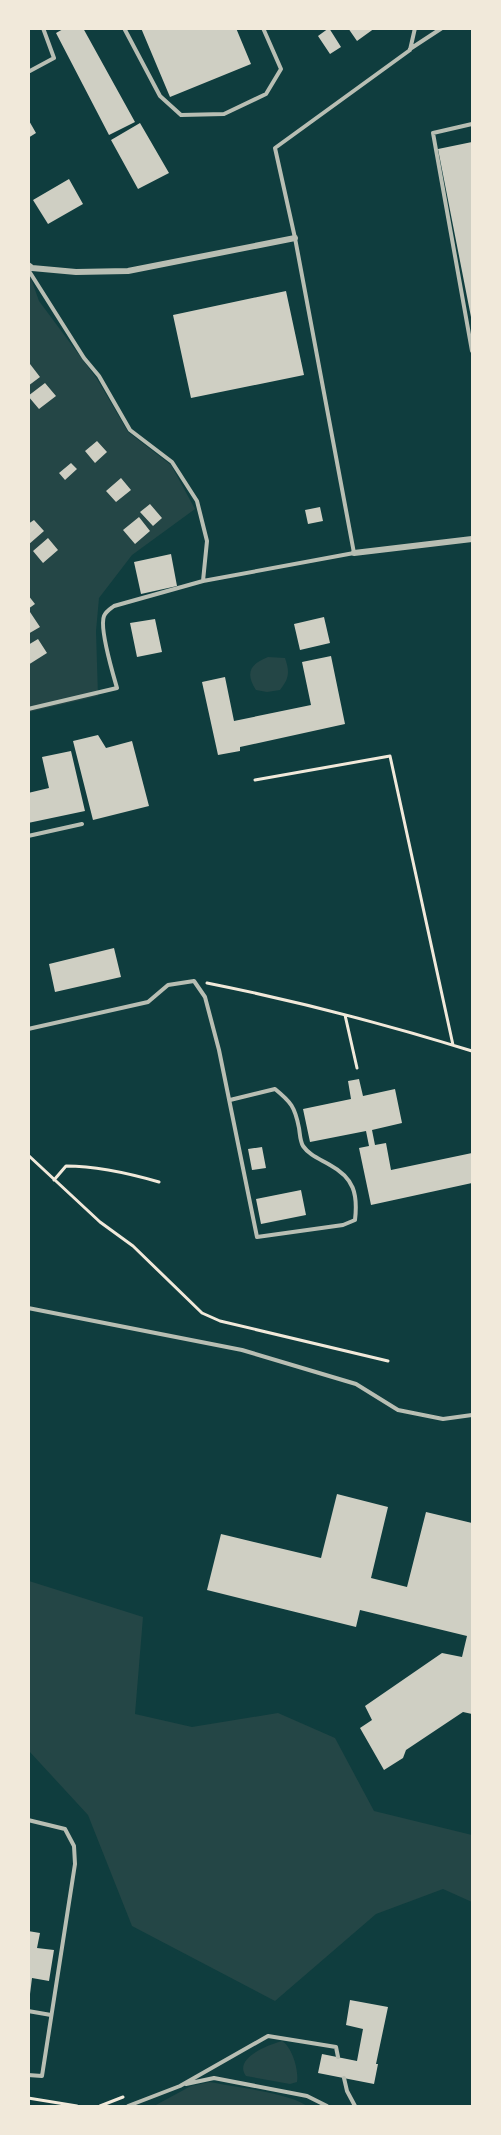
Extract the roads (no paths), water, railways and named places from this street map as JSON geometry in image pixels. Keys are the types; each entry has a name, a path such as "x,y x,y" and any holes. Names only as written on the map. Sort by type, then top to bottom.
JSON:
{"street":[{"path":"28,266 76,272 128,271 295,238"},
{"path":"354,553 472,539"}],"lane":[{"path":"28,72 54,58 43,28"},
{"path":"124,28 160,96 181,115 224,114 266,94 280,69 263,28"},
{"path":"410,50 416,28"},
{"path":"28,709 117,688 103,630 103,619 107,611 114,606 203,581 354,553 295,238 275,148 442,28"},
{"path":"472,124 434,133 472,351"},
{"path":"29,271 84,358 99,376 130,430 172,462 197,501 207,541 203,581"},
{"path":"28,836 82,824"},
{"path":"28,1029 148,1002 168,985 194,981 205,997 230,1100 257,1237 343,1225 355,1220 357,1201 350,1180 332,1166 312,1156 302,1144 297,1119 290,1101 275,1089 230,1100"},
{"path":"28,1308 242,1350 356,1384 398,1410 443,1419 472,1415"},
{"path":"28,1820 65,1829 74,1846 75,1864 42,2076 28,2075"},
{"path":"28,2011 51,2015"},
{"path":"180,2086 267,2036 336,2047 339,2057"},
{"path":"128,2106 180,2086 214,2078 307,2096 327,2106"},
{"path":"344,2078 347,2091 355,2106"}]}
